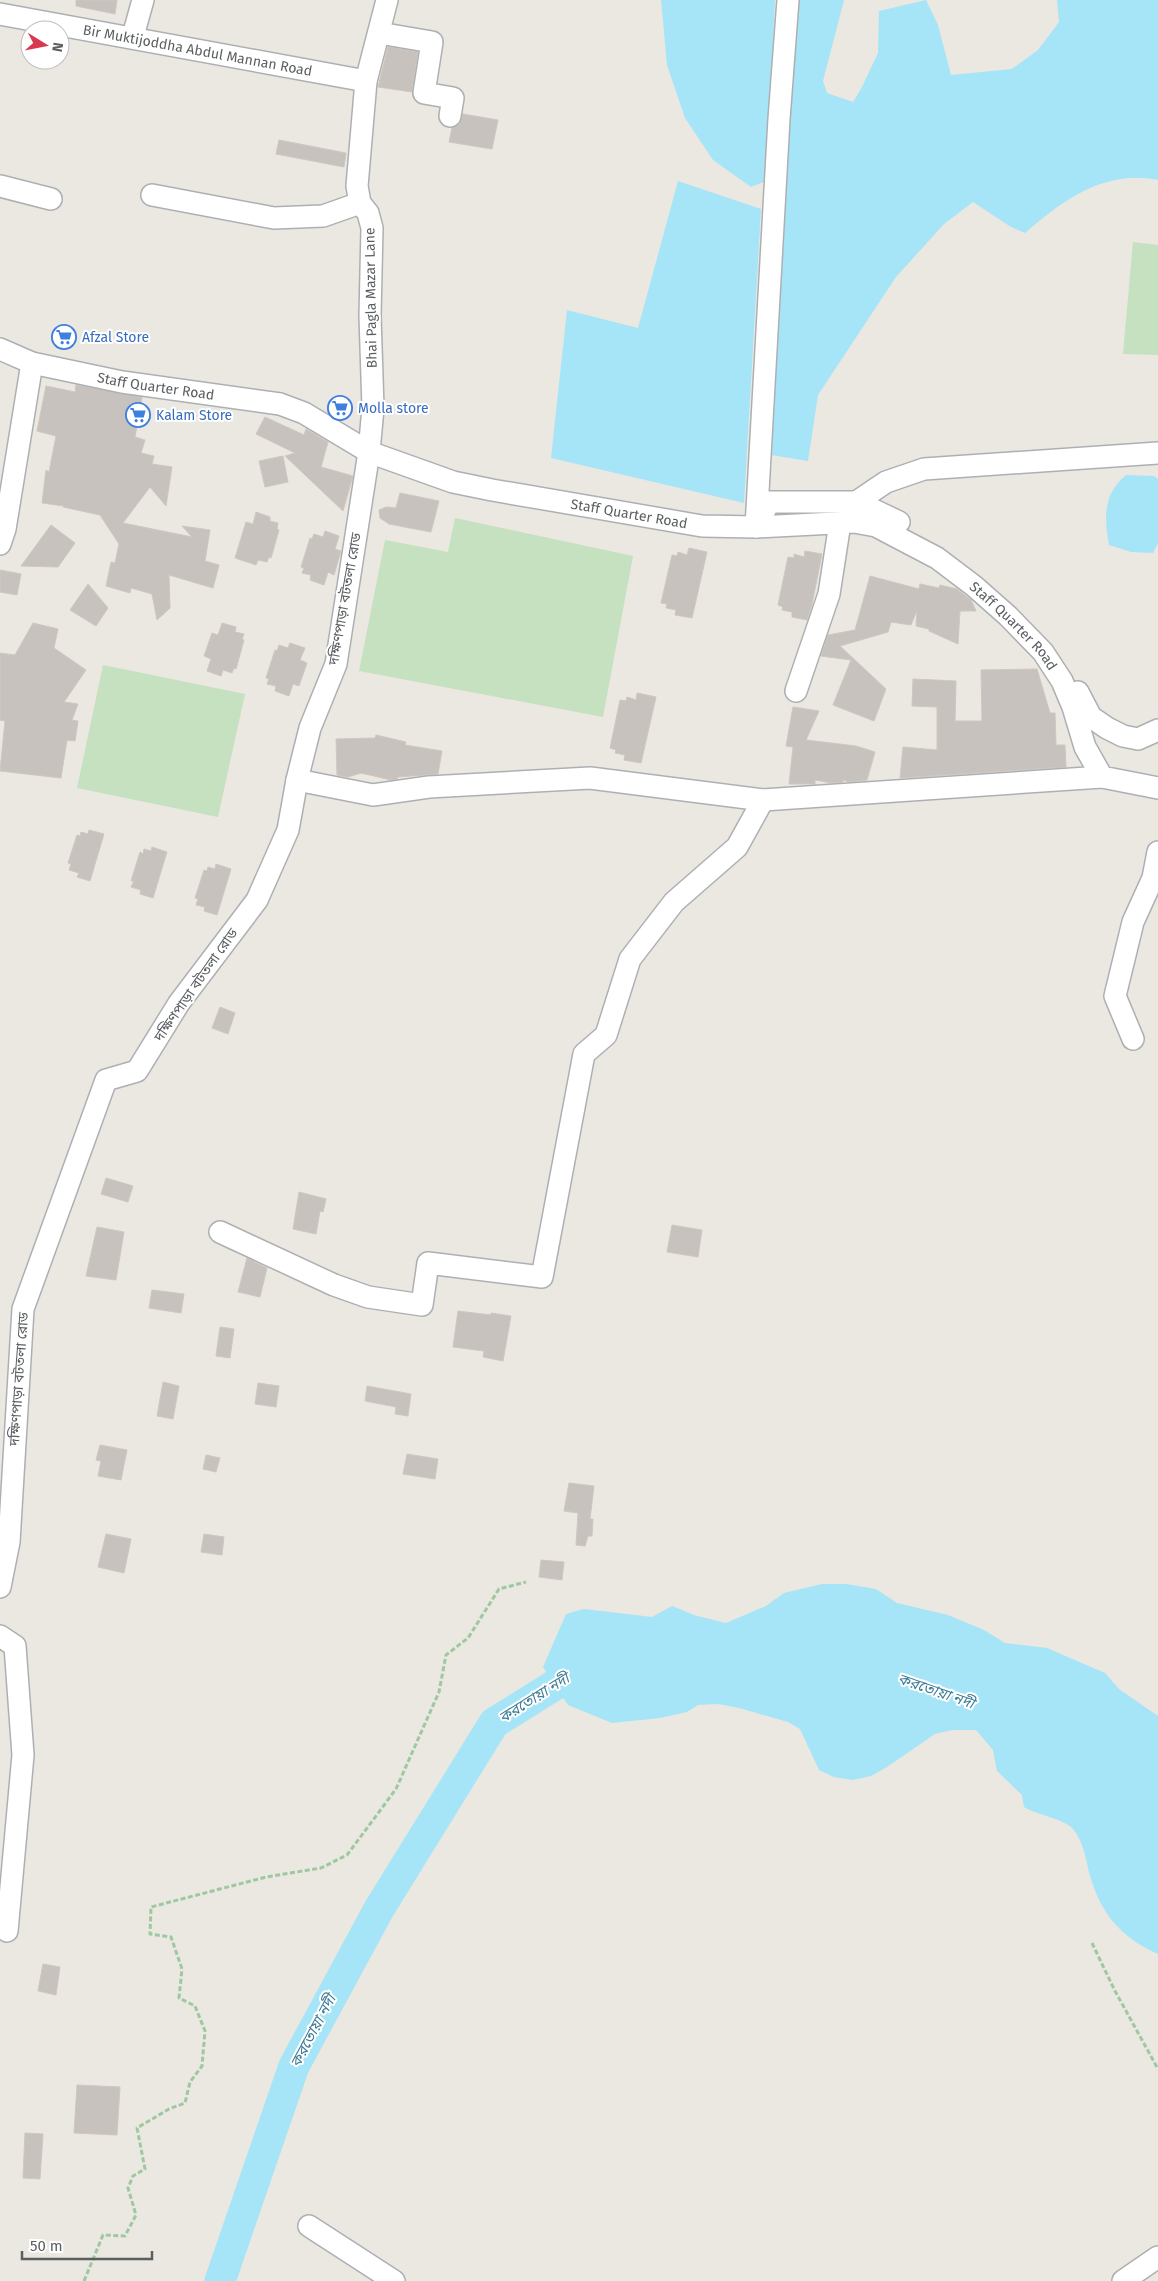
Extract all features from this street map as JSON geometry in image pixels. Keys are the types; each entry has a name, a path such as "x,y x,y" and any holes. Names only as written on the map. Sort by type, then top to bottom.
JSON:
{"street":[{"path":"133,36 143,0"},
{"name":"Bhai Pagla Mazar Lane","path":"370,452 373,408 370,316 372,228 368,213 360,204 357,186 366,81 387,0"},
{"path":"756,527 779,119 788,0"},
{"name":"Bir Muktijoddha Abdul Mannan Road","path":"0,14 133,36 366,81"},
{"path":"379,33 432,42 424,93 453,98 450,116"},
{"path":"0,186 51,199"},
{"path":"152,195 274,218 323,216 360,204"},
{"name":"Staff Quarter Road","path":"0,349 32,363 122,382 280,404 304,413 370,452 453,482 492,490 702,526 756,527 849,511 937,558 974,586 1008,616 1043,652 1062,682 1074,706 1085,747 1102,777"},
{"path":"0,544 5,529 32,363"},
{"name":"দক্ষিণপাড়া বটতলা রোড","path":"0,1587 9,1542 23,1309 106,1080 137,1071 179,1003 257,900 288,830 297,780 310,728 336,664 370,452"},
{"path":"796,691 829,594 849,511 886,482 924,469 1158,453"},
{"path":"849,511 917,531 1024,617 1054,650 1091,717 1123,736 1138,738 1158,730"},
{"path":"297,780 373,795 429,787 590,778 763,800 1102,777 1158,788"},
{"path":"220,1232 334,1285 368,1297 422,1305 428,1263 542,1277 584,1054 606,1035 630,959 674,902 737,847 763,800"},
{"path":"1134,1039 1115,996 1133,922 1152,878 1158,852"},
{"path":"0,1636 15,1646 23,1755 7,1931"},
{"path":"309,2226 394,2281"},
{"path":"1123,2281 1158,2257"}],"path":[{"path":"84,2281 102,2235 125,2236 136,2215 128,2188 133,2176 145,2169 137,2128 169,2109 184,2103 190,2082 202,2066 204,2031 195,2006 179,1998 182,1968 171,1937 150,1934 151,1907 266,1877 321,1868 347,1855 396,1789 438,1692 446,1654 468,1638 499,1589 526,1582"},
{"path":"1092,1943 1115,1991 1158,2069"}],"green space":[{"path":"1133,242 1158,245 1158,355 1123,354"},
{"path":"455,518 633,556 603,717 359,671 385,540 448,552"},
{"path":"103,665 245,694 218,817 77,788"}],"water":[{"path":"661,0 775,0 766,181 751,187 713,160 685,118 667,65"},
{"path":"797,0 844,0 823,81 827,93 853,102 878,53 879,11 926,0 938,25 951,75 1012,69 1038,50 1059,22 1057,0 1158,0 1158,180 1120,179 1103,183 1086,190 1054,209 1025,233 1011,227 973,202 944,224 896,277 818,395 808,461 771,455 788,118"},
{"path":"678,181 761,209 744,503 551,458 567,310 638,328"},
{"path":"1126,475 1154,476 1158,479 1158,543 1153,553 1131,552 1109,545 1106,516 1109,498 1118,482"},
{"path":"822,1584 846,1584 876,1589 897,1603 948,1615 984,1630 1005,1643 1047,1648 1105,1673 1119,1689 1158,1716 1158,1954 1133,1940 1113,1922 1099,1900 1089,1872 1084,1850 1073,1829 1064,1822 1024,1807 1022,1795 997,1771 993,1750 976,1730 952,1730 935,1734 871,1776 853,1780 834,1777 819,1770 800,1729 788,1722 718,1704 698,1705 687,1712 660,1718 612,1723 568,1705 543,1667 566,1614 584,1609 652,1617 672,1606 694,1615 726,1623 766,1606 784,1593"}],"building":[{"path":"76,0 117,0 115,14 76,6"},
{"path":"388,47 418,52 412,92 378,87"},
{"path":"463,114 498,120 492,149 449,142 452,128 460,124"},
{"path":"279,140 346,153 344,167 276,154"},
{"path":"76,385 142,397 135,437 145,440 141,453 154,456 152,464 172,467 166,506 150,487 123,523 192,537 182,526 210,530 205,561 219,565 213,588 169,575 170,608 157,620 152,594 131,588 130,593 106,586 111,562 115,563 119,544 100,515 64,506 42,503 46,470 49,472 56,436 37,431 46,386 75,392"},
{"path":"265,417 304,435 306,429 328,442 321,467 353,476 343,511 285,456 295,453 256,434"},
{"path":"283,456 288,482 265,487 259,461"},
{"path":"400,493 439,501 431,532 389,524 380,518 379,510 386,507 396,508"},
{"path":"256,512 270,517 270,521 278,523 277,529 279,530 271,558 269,557 267,562 258,560 256,565 235,558 246,522 253,524"},
{"path":"51,525 75,543 58,567 21,566"},
{"path":"325,531 339,536 335,549 341,551 334,575 328,572 324,585 310,580 311,575 302,573 304,568 301,567 310,538 312,539 314,534 323,537"},
{"path":"689,548 707,552 692,618 675,615 676,610 666,608 667,604 661,603 672,555 677,556 678,552 687,555"},
{"path":"805,551 822,554 807,620 792,617 792,612 782,610 783,607 778,605 788,557 794,558 794,554 804,557"},
{"path":"0,570 21,574 17,595 0,592"},
{"path":"870,576 919,589 920,584 939,588 940,585 957,589 971,600 976,611 960,611 958,644 929,631 929,629 916,626 917,610 911,625 891,622 888,632 840,646 886,689 874,721 833,705 851,660 821,656 828,635 855,630"},
{"path":"88,584 108,608 96,626 70,610"},
{"path":"33,623 58,629 54,648 86,670 64,702 78,704 72,720 78,721 75,741 67,740 61,778 0,771 5,721 0,720 0,653 15,655"},
{"path":"222,623 236,627 235,632 244,634 242,639 244,640 236,669 234,668 232,673 223,670 221,676 207,671 211,659 204,656 212,633 218,635"},
{"path":"290,643 305,648 300,660 307,663 299,686 293,684 289,696 275,691 276,686 267,684 269,679 266,678 275,650 277,651 279,645 288,648"},
{"path":"1037,669 1050,713 1055,713 1056,745 1065,745 1066,767 900,778 903,747 937,750 937,707 912,706 913,679 956,681 955,721 982,721 981,670"},
{"path":"637,693 656,697 641,763 624,760 625,755 615,753 616,750 610,748 620,700 626,701 627,697 636,700"},
{"path":"793,707 819,711 806,740 856,746 875,752 867,780 849,782 843,780 843,782 832,783 815,780 815,784 789,784 793,747 786,746"},
{"path":"376,735 406,742 405,745 442,751 438,774 398,777 391,780 361,773 348,777 337,775 336,739 375,738"},
{"path":"89,830 104,834 90,881 77,877 79,873 69,870 71,864 68,863 77,835 80,836 81,832 88,834"},
{"path":"152,847 167,852 153,898 140,894 141,890 131,887 140,852 143,854 144,849 151,851"},
{"path":"216,864 231,869 217,915 204,911 205,907 196,905 198,899 195,898 204,870 207,871 208,867 215,869"},
{"path":"220,1007 235,1013 228,1034 212,1028"},
{"path":"106,1178 133,1186 128,1202 101,1194"},
{"path":"299,1192 326,1199 323,1212 320,1211 316,1234 293,1229"},
{"path":"672,1225 702,1230 698,1257 667,1252"},
{"path":"97,1227 124,1232 116,1280 86,1276"},
{"path":"247,1258 267,1268 260,1297 238,1292"},
{"path":"152,1290 184,1294 181,1313 149,1308"},
{"path":"458,1311 511,1316 503,1361 483,1357 484,1351 453,1347"},
{"path":"220,1327 234,1329 230,1358 216,1356"},
{"path":"163,1382 179,1386 173,1419 157,1416"},
{"path":"258,1383 279,1386 276,1407 255,1404"},
{"path":"367,1386 411,1394 408,1416 395,1414 396,1407 365,1401"},
{"path":"100,1445 127,1450 121,1480 98,1476 101,1461 96,1460"},
{"path":"407,1454 438,1459 435,1479 403,1474"},
{"path":"206,1455 220,1458 216,1472 203,1469"},
{"path":"569,1483 594,1486 590,1519 593,1519 592,1536 588,1536 585,1546 576,1545 578,1513 564,1511"},
{"path":"106,1534 131,1539 124,1573 98,1567"},
{"path":"204,1534 224,1537 222,1555 201,1552"},
{"path":"541,1560 564,1562 562,1580 539,1577"},
{"path":"43,1964 60,1967 56,1995 38,1991"},
{"path":"77,2085 120,2087 117,2135 74,2133"},
{"path":"25,2133 43,2134 40,2179 23,2178"}],"waterway":[{"name":"করতোয়া নদী","path":"220,2281 294,2066 379,1909 494,1723 590,1663"}],"place":[{"name":"Afzal Store","path":"64,337"},
{"name":"Molla store","path":"340,408"},
{"name":"Kalam Store","path":"138,415"}]}
